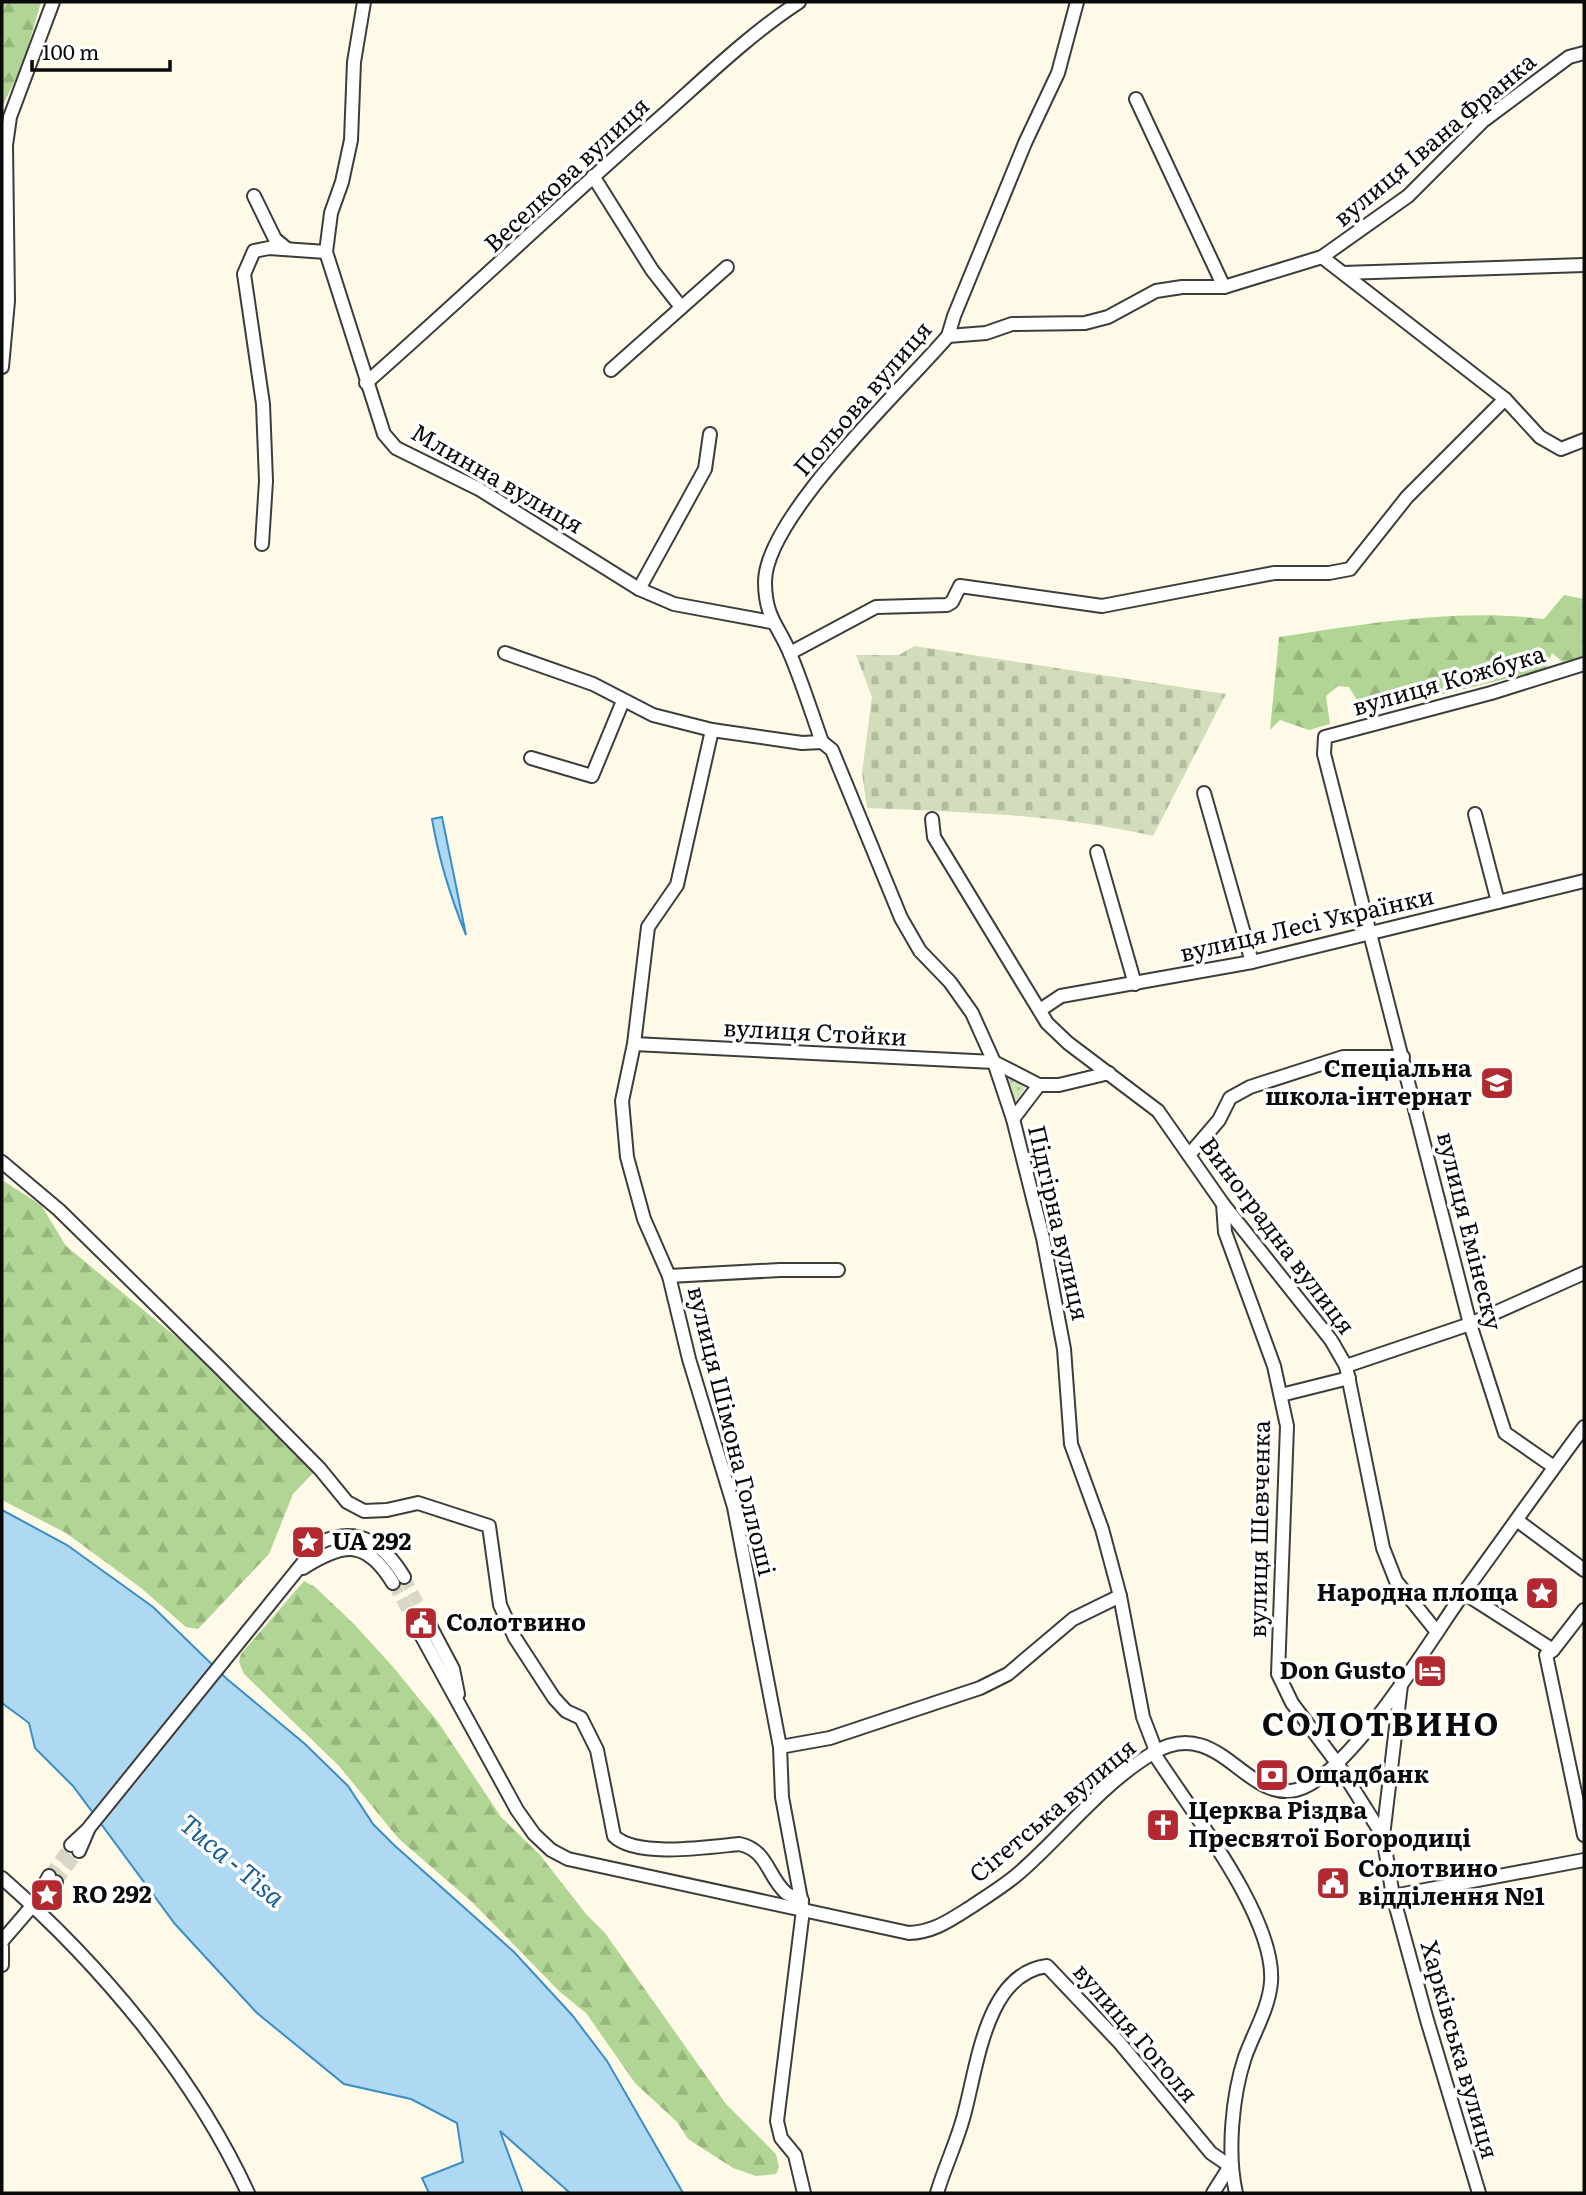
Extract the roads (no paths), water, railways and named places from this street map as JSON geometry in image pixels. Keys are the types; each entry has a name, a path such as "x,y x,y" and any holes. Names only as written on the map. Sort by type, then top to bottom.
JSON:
{"street":[{"path":"2,367 8,301 6,145 10,117 53,2"},
{"name":"Млинна вулиця","path":"364,2 354,62 351,140 342,182 331,213 326,252 384,434 396,448 479,489 639,589 674,604 771,622"},
{"name":"Веселкова вулиця","path":"366,383 503,262 593,176 766,25 799,2"},
{"name":"Польова вулиця","path":"822,742 790,653 771,622 765,581 771,553 798,508 832,466 948,336 1025,143 1058,73 1077,2"},
{"name":"вулиця Івана Франка","path":"948,336 986,332 1012,324 1085,323 1108,317 1156,291 1182,287 1224,287 1322,257 1408,195 1483,121 1569,57 1584,53"},
{"path":"1136,99 1224,287"},
{"path":"593,176 652,270 681,307"},
{"path":"254,196 275,239 287,250"},
{"path":"262,544 266,481 263,404 244,274 254,251 269,248 326,252"},
{"path":"1322,257 1505,399 1540,437 1561,449 1584,440"},
{"path":"1343,273 1584,265"},
{"path":"611,370 727,267"},
{"path":"790,653 876,607 947,605 952,602 960,586 1102,606 1274,573 1329,573 1350,569 1406,497 1505,399"},
{"path":"639,589 705,469 710,434"},
{"path":"505,653 593,684 653,715 712,730 802,743 822,742"},
{"name":"вулиця Кожбука","path":"1325,737 1491,693 1584,664"},
{"path":"531,758 593,776 623,701"},
{"name":"вулиця Шімона Голлоші","path":"712,730 677,885 648,927 634,1044 622,1101 627,1157 643,1219 669,1276 689,1359 734,1507 780,1747 782,1797 803,1905 777,2121 781,2137 795,2154 804,2193"},
{"name":"вулиця Емінеску","path":"1325,737 1324,754 1470,1324 1496,1411 1505,1433 1554,1467"},
{"name":"Підгірна вулиця","path":"822,742 832,750 901,918 920,951 950,982 972,1013 994,1062 1013,1119 1043,1238 1064,1349 1071,1444 1102,1529 1120,1596 1143,1717 1154,1752 1233,1872 1271,1961 1271,1982 1266,2005 1244,2060 1231,2135 1230,2166"},
{"path":"1204,793 1252,962"},
{"path":"1475,814 1498,902"},
{"name":"Виноградна вулиця","path":"932,819 934,837 1047,1023 1068,1043 1158,1111 1223,1204 1331,1340 1347,1372 1470,1324 1584,1273"},
{"path":"1097,852 1135,984"},
{"name":"вулиця Лесі Українки","path":"1040,1010 1061,996 1252,962 1584,881"},
{"name":"вулиця Стойки","path":"634,1044 994,1062"},
{"path":"1189,1156 1219,1120 1230,1098 1250,1087 1343,1057 1403,1057"},
{"path":"994,1062 1039,1085 1059,1085 1109,1073"},
{"path":"1013,1119 1039,1085"},
{"path":"2,1162 59,1210 220,1368 320,1469 347,1502 364,1511 387,1510 418,1503 489,1526 500,1605 515,1638 554,1698 566,1712 581,1718 597,1750 614,1836 621,1843 639,1848 739,1844 753,1847 770,1866 786,1892 803,1905"},
{"name":"вулиця Шевченка","path":"1223,1204 1225,1232 1281,1395 1287,1426 1278,1674 1292,1703 1337,1763"},
{"path":"669,1276 838,1270"},
{"path":"1281,1395 1347,1372 1383,1548 1396,1581 1437,1632"},
{"name":"Сігетська вулиця","path":"421,1621 453,1669 461,1708 517,1810 534,1835 551,1850 568,1859 630,1874 803,1905 909,1933 924,1932 943,1926 1020,1872 1091,1802 1154,1752 1178,1742 1200,1745 1272,1789 1286,1791 1311,1784 1337,1763 1401,1685 1584,1427"},
{"path":"1518,1521 1584,1570"},
{"path":"75,1848 297,1572 332,1551 362,1551 376,1558 398,1580"},
{"path":"1464,1594 1553,1650"},
{"path":"780,1747 830,1738 980,1688 1008,1674 1073,1619 1120,1596"},
{"path":"1584,1609 1553,1650 1546,1655 1584,1835"},
{"name":"Харківська вулиця","path":"1401,1685 1383,1836 1394,1896 1479,2193"},
{"name":"Харківська вулиця","path":"1337,1763 1383,1836"},
{"path":"1394,1896 1584,1860"},
{"path":"2,1878 36,1900 113,1992 178,2076 237,2169 248,2193"},
{"path":"2,1941 52,1879"},
{"path":"2,1947 2,1965"},
{"name":"вулиця Гоголя","path":"937,2193 962,2124 997,2002 1025,1973 1047,1966 1119,2042 1204,2145 1230,2166"},
{"path":"1213,2193 1230,2166"},
{"path":"1230,2166 1236,2193"}],"water":[{"path":"442,817 466,935 446,878 435,834 432,819"},
{"name":"Тиса - Tisa","path":"2,1510 67,1545 153,1607 227,1679 305,1744 348,1786 373,1824 394,1845 514,1952 572,2015 607,2061 683,2193 570,2193 500,2131 523,2193 429,2193 422,2178 463,2162 457,2123 411,2099 344,2084 257,2013 175,1924 73,1786 35,1748 29,1723 2,1703"}],"tunnel":[{"path":"404,1577 426,1618"},
{"path":"393,1583 415,1624"},
{"path":"49,1876 71,1845"},
{"path":"56,1882 79,1851"}],"place":[{"name":"Спеціальна школа-інтернат","path":"1497,1083"},
{"name":"UA 292","path":"308,1542"},
{"name":"Народна площа","path":"1542,1593"},
{"name":"Солотвино","path":"421,1623"},
{"name":"Don Gusto","path":"1430,1671"},
{"name":"Ощадбанк","path":"1272,1775"},
{"name":"Церква Різдва Пресвятої Богородиці","path":"1163,1825"},
{"name":"Солотвино відділення №1","path":"1333,1883"},
{"name":"RO 292","path":"47,1895"}],"district":[{"name":"СОЛОТВИНО","path":"1381,1725"}]}
